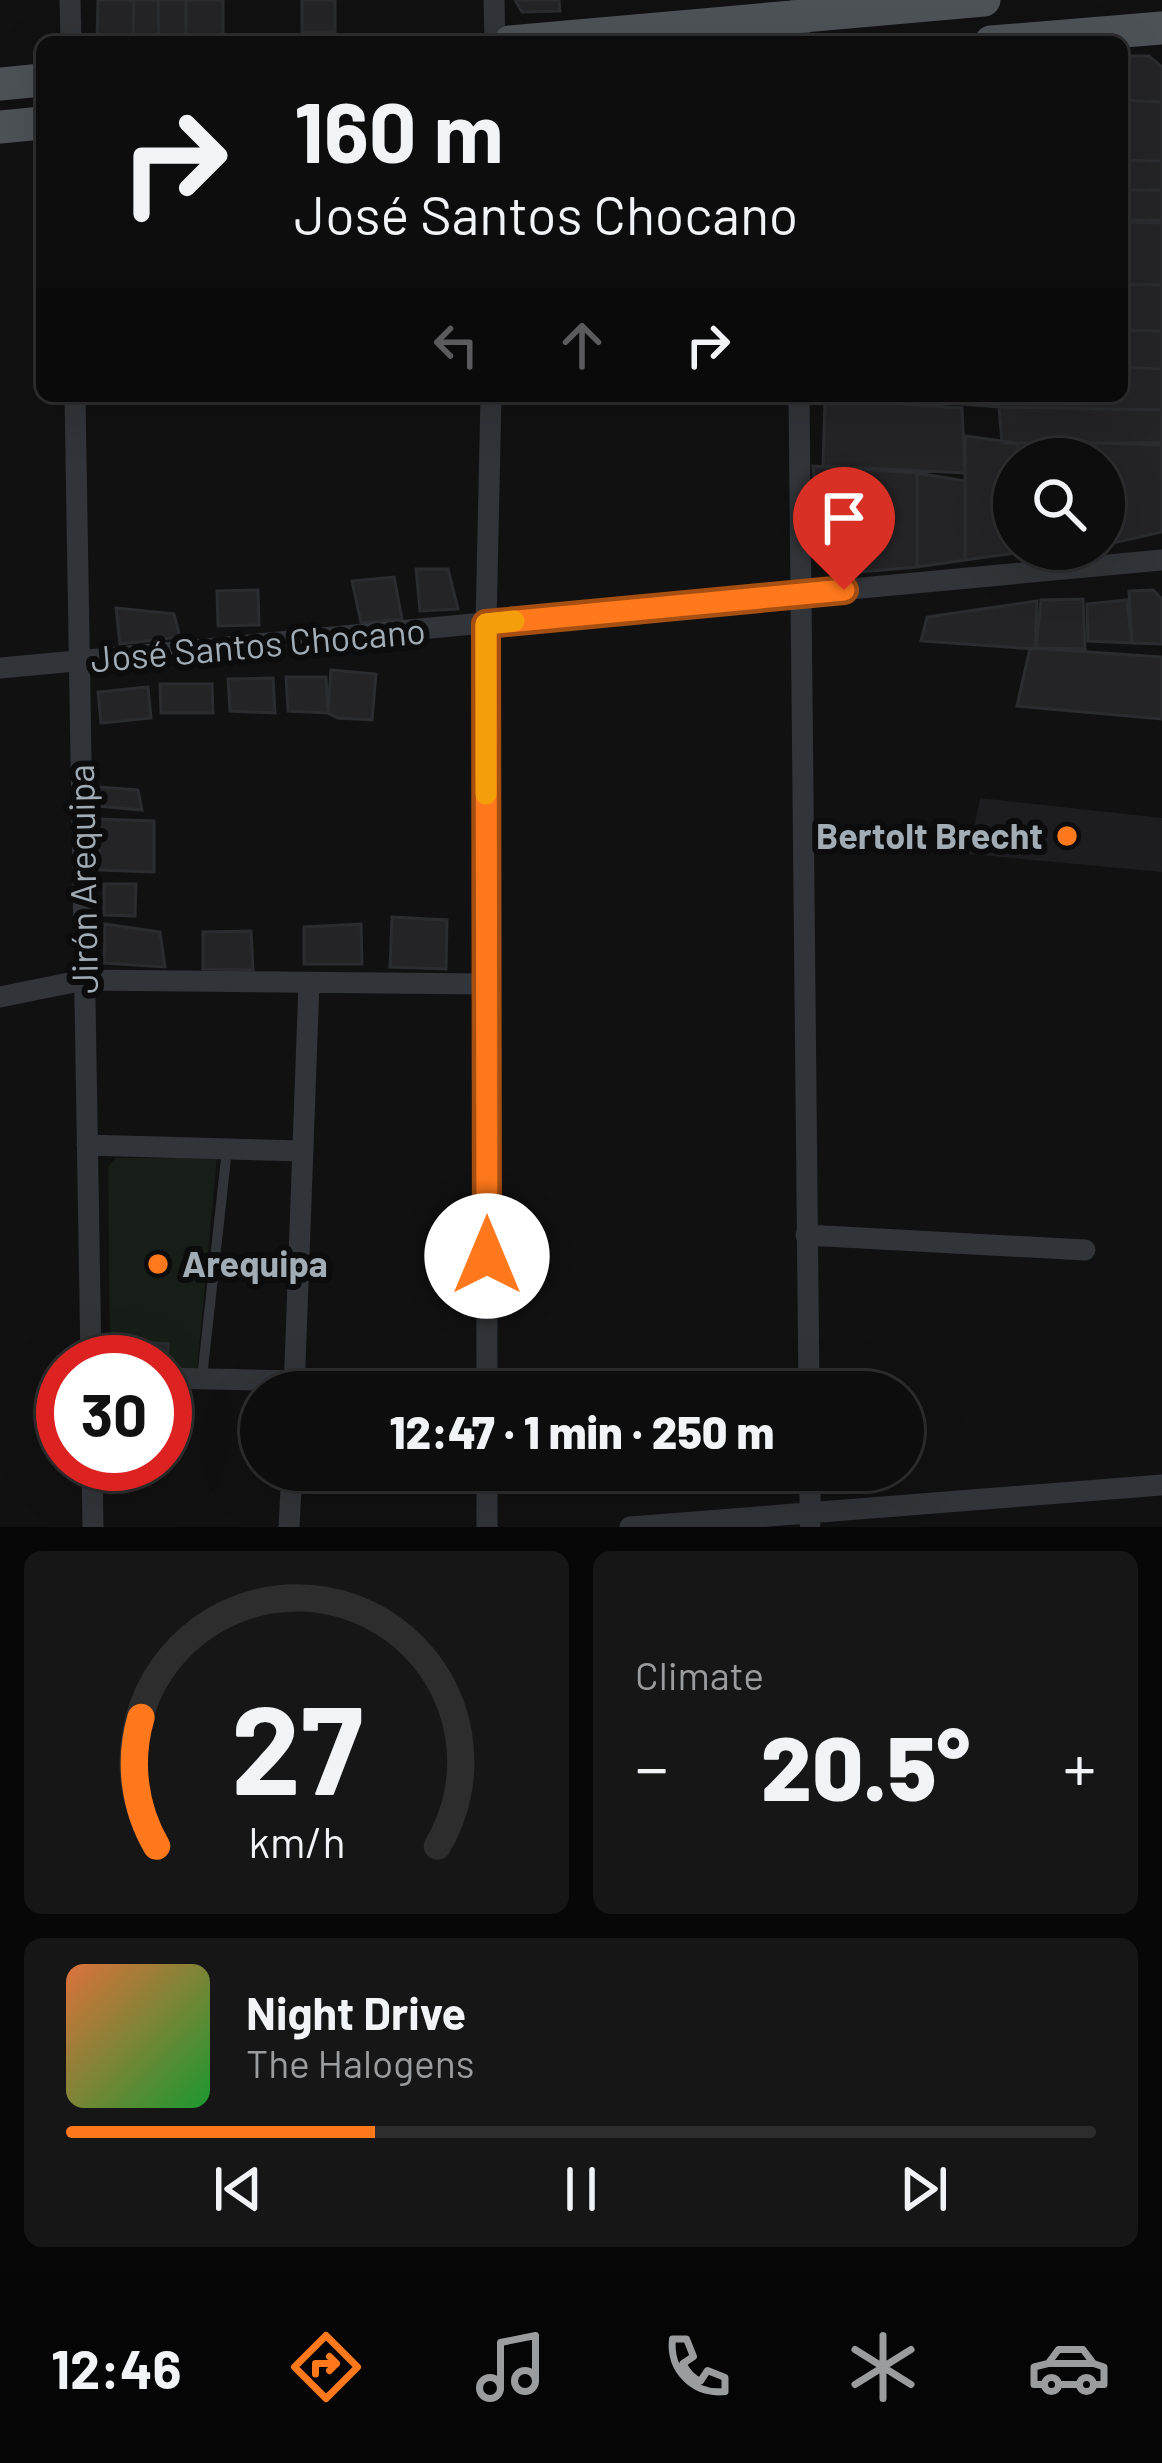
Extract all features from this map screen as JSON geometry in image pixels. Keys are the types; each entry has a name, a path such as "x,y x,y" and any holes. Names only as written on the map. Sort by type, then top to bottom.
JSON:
{"main road":[{"path":"589,36 984,0"},
{"path":"1065,36 1162,28"},
{"path":"0,84 36,81"},
{"path":"0,127 36,124"}],"street":[{"path":"70,0 71,36"},
{"path":"494,0 495,36"},
{"name":"Jirón Arequipa","path":"75,402 91,1335"},
{"path":"487,1371 486,624 491,402"},
{"path":"799,402 808,1371"},
{"name":"José Santos Chocano","path":"0,668 1162,560"},
{"path":"0,997 85,980 487,984"},
{"path":"296,1371 309,982"},
{"path":"87,1145 303,1151"},
{"path":"806,1235 1085,1250"},
{"path":"192,1379 240,1382"},
{"path":"630,1527 810,1520 1162,1485"},
{"path":"92,1491 93,1527"},
{"path":"290,1527 291,1491"},
{"path":"487,1491 487,1527"}],"lane":[{"path":"202,1379 227,1149"}],"shaded area":[{"name":"Bertolt Brecht","path":"980,798 1162,818 1162,872 969,854"},
{"name":"Arequipa","path":"116,1158 217,1158 197,1370 192,1370 192,1335 110,1335 108,1167"}],"building":[{"path":"98,0 134,0 133,36 97,36"},
{"path":"134,0 158,0 159,36 133,36"},
{"path":"158,0 186,0 186,36 159,36"},
{"path":"186,0 223,0 223,36 186,36"},
{"path":"302,0 335,0 335,32 302,32"},
{"path":"515,0 559,0 560,11 522,12"},
{"path":"1128,56 1149,56 1162,67 1162,102 1128,100"},
{"path":"1128,100 1162,102 1162,161 1128,160"},
{"path":"1128,160 1162,161 1162,190 1128,190"},
{"path":"1128,190 1162,190 1162,220 1128,220"},
{"path":"1128,222 1162,223 1162,285 1128,284"},
{"path":"1128,284 1162,285 1162,331 1128,330"},
{"path":"1128,330 1162,331 1162,369 1128,367"},
{"path":"1128,367 1162,369 1162,410 999,407 999,402 1128,402"},
{"path":"825,402 962,408 965,473 823,466"},
{"path":"933,402 999,402 999,407"},
{"path":"999,407 1162,410 1162,443 1125,443 1125,438 1002,438"},
{"path":"965,436 993,440 993,556 965,560"},
{"path":"1125,444 1162,445 1162,532 1125,540"},
{"path":"813,466 917,473 917,567 848,573 819,554"},
{"path":"917,473 965,481 965,560 917,567"},
{"path":"416,569 448,569 458,609 420,611"},
{"path":"394,577 402,619 361,623 352,581"},
{"path":"258,590 259,625 218,626 217,591"},
{"path":"1153,590 1162,599 1162,644 1132,643 1129,591"},
{"path":"1083,599 1085,649 1036,648 1041,600"},
{"path":"1127,600 1132,643 1088,641 1087,604"},
{"path":"1037,601 1035,649 921,641 927,617"},
{"path":"116,608 174,614 180,637 120,644"},
{"path":"1030,648 1162,657 1162,719 1017,706"},
{"path":"331,670 376,674 372,720 328,713"},
{"path":"286,677 326,677 328,713 288,711"},
{"path":"273,678 275,713 230,711 228,679"},
{"path":"160,684 212,684 213,713 161,713"},
{"path":"148,687 151,718 101,723 98,692"},
{"path":"98,787 138,790 142,810 96,806"},
{"path":"97,819 154,821 154,872 100,870"},
{"path":"104,884 136,884 135,916 104,915"},
{"path":"392,917 447,920 446,969 390,967"},
{"path":"105,924 160,932 165,967 104,963"},
{"path":"361,924 362,964 304,964 304,927"},
{"path":"251,931 253,970 203,969 203,932"}],"slow traffic":[{"path":"486,794 486,624 514,621"}],"place":[{"name":"Bertolt Brecht","path":"1067,836"},
{"name":"Arequipa","path":"158,1264"}],"route":[{"path":"487,1256 486,624 844,590"}]}
